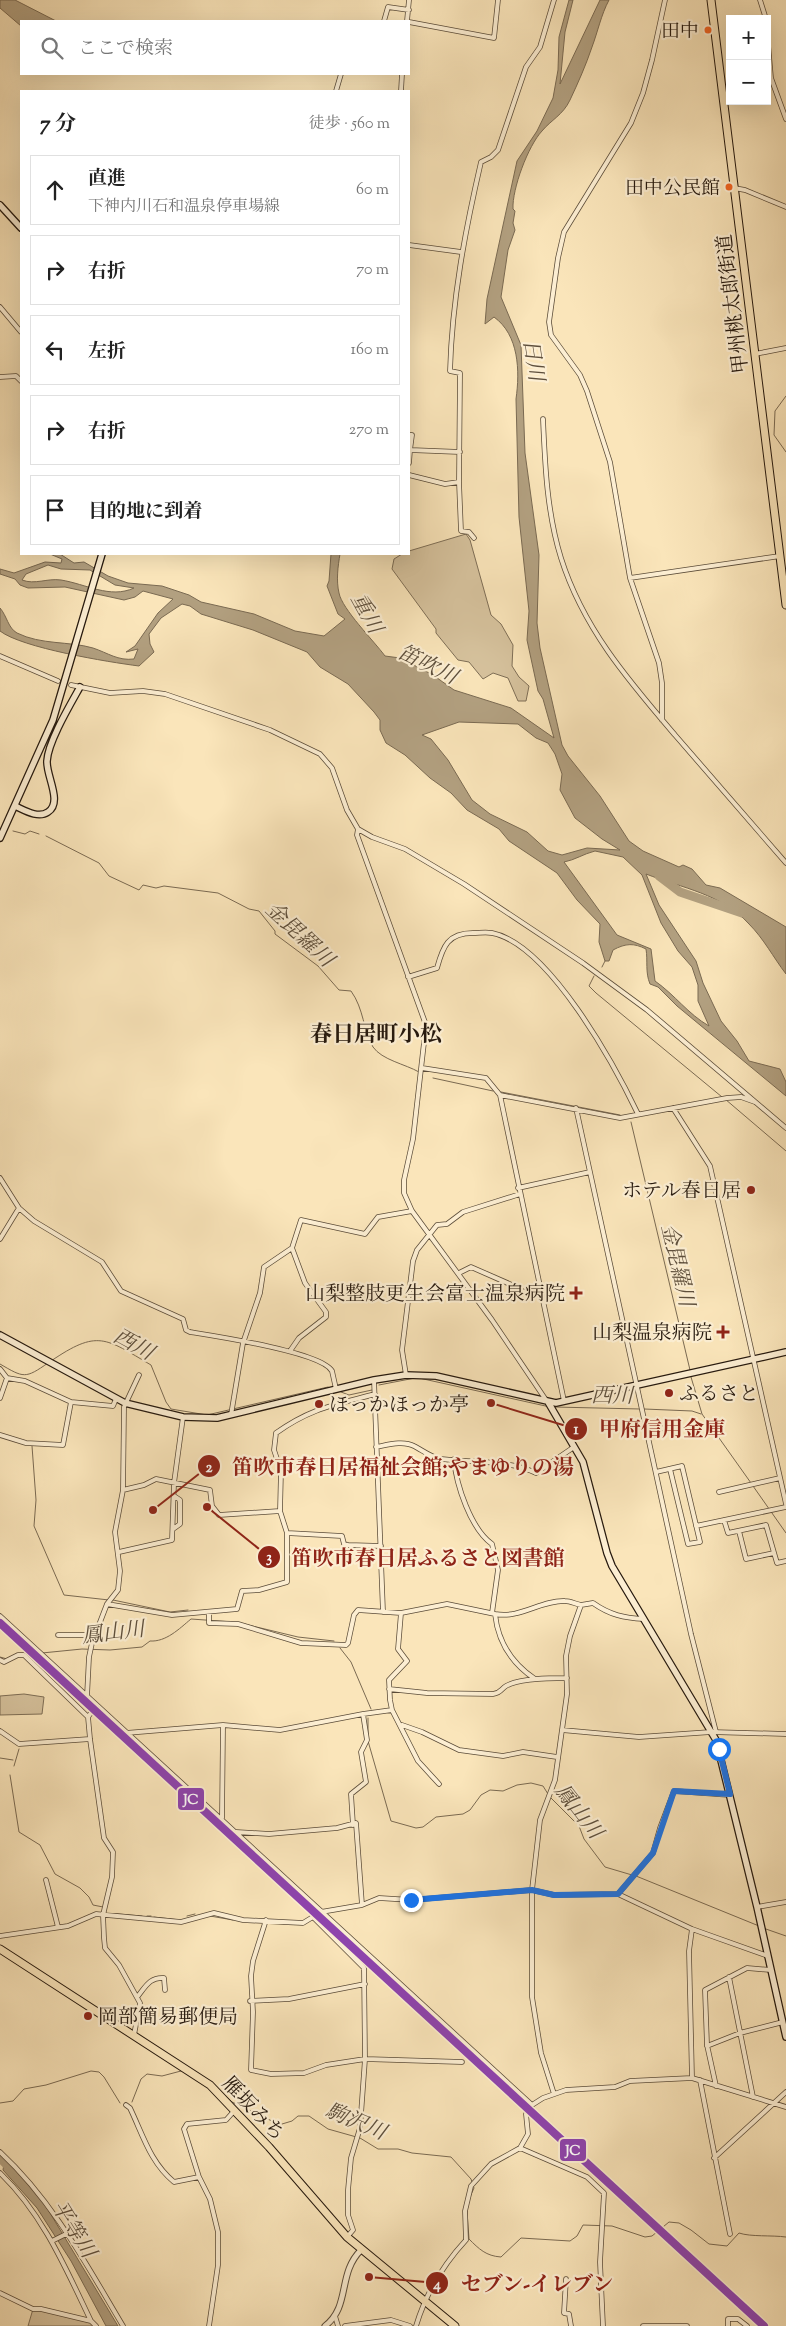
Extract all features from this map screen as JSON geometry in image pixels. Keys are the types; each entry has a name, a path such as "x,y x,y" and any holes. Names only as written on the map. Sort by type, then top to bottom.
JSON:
{"highway":[{"name":"甲州桃太郎街道","path":"711,0 755,354 782,552 786,605"},
{"name":"雁坂みち","path":"0,1948 210,2085 235,2110 361,2250 455,2326"}],"main road":[{"path":"0,205 20,227"},
{"path":"0,838 52,720 102,555"},
{"path":"15,806 32,814 48,812 52,806 55,795 47,774 47,758 64,716 80,687"},
{"path":"0,1334 125,1403 183,1417 200,1419 232,1414 374,1380 406,1375 436,1376 550,1406 564,1401 786,1352"},
{"path":"550,1406 574,1447 589,1479 607,1553 644,1619 714,1732 761,1924 786,2037"}],"street":[{"path":"408,20 409,0"},
{"path":"410,22 494,38 498,0"},
{"path":"474,538 468,532 461,531 459,482 460,373 450,371 454,308 462,252 481,162 491,157 498,150 526,67 540,47 554,0"},
{"path":"662,720 662,684 659,663 630,578 610,462 580,375 551,335 549,322 558,258 564,232 631,123 643,93 652,60 664,0"},
{"path":"760,0 765,15"},
{"path":"384,20 388,7 409,10"},
{"path":"769,60 771,78 786,119"},
{"path":"336,90 341,75"},
{"path":"401,90 402,75"},
{"path":"734,188 745,190 786,207"},
{"path":"410,245 462,252"},
{"path":"0,307 20,331"},
{"path":"755,354 786,348"},
{"path":"0,377 16,376 20,380"},
{"path":"543,419 545,466 551,514 561,558 585,616 611,658 786,863"},
{"path":"410,435 412,435 410,450 460,452"},
{"path":"410,475 445,484 459,482"},
{"path":"630,578 782,552"},
{"path":"0,656 58,681"},
{"path":"71,684 110,693 143,691 165,694 246,721 308,747 320,754 332,768 347,810 358,829 372,837 405,849 521,921 647,1010 786,1128"},
{"path":"358,829 356,835 426,1025 413,1139 404,1180 404,1193 412,1210 459,1273 550,1406"},
{"path":"408,977 437,968 441,953 452,937 459,933 492,933 528,952 573,1002 620,1077 638,1114"},
{"path":"422,1068 486,1078 500,1095 514,1154 518,1188 564,1401"},
{"path":"500,1095 576,1108 620,1118 727,1098 741,1097 757,1103"},
{"path":"576,1108 714,1732"},
{"path":"673,1108 710,1166 786,1506 696,1526"},
{"path":"518,1188 590,1172"},
{"path":"0,1178 19,1208 34,1222 102,1262 121,1291 184,1319 186,1330 190,1332 290,1351 330,1368 336,1390"},
{"path":"406,1375 402,1350 413,1261 417,1250 436,1225 447,1224 463,1212 520,1194"},
{"path":"0,1239 19,1208"},
{"path":"232,1414 243,1343 260,1292 264,1267 292,1248 301,1220 365,1234 378,1217 412,1210"},
{"path":"290,1351 299,1338 326,1317 326,1312 305,1283 292,1248"},
{"path":"459,1273 471,1267 512,1285 516,1290 542,1294"},
{"path":"0,1369 7,1378 25,1381 71,1402 114,1406 116,1398"},
{"path":"87,1696 89,1657 108,1604 118,1590 120,1571 115,1532 123,1490 125,1403 139,1375"},
{"path":"0,1398 7,1378"},
{"path":"374,1380 383,1612"},
{"path":"108,1604 172,1614 209,1614 238,1609 242,1591 259,1590 287,1582 287,1533 280,1511 281,1471 274,1450 276,1433 298,1418 315,1410 375,1394"},
{"path":"0,1434 26,1443 63,1445 71,1402"},
{"path":"119,1552 172,1540 174,1483 183,1417"},
{"path":"647,1432 677,1425"},
{"path":"376,1447 399,1443 413,1445 439,1459 508,1465 536,1473 574,1447"},
{"path":"454,1460 457,1480 476,1527 481,1536 492,1544 498,1570 493,1613 497,1632 507,1652 522,1670 535,1679"},
{"path":"656,1472 682,1466 700,1542 688,1544 670,1469"},
{"path":"719,1492 780,1478"},
{"path":"123,1490 144,1485 156,1479 210,1490 212,1506 219,1515 280,1511"},
{"path":"724,1520 728,1533 766,1525 777,1563 786,1561"},
{"path":"739,1531 746,1559 774,1553"},
{"path":"287,1533 342,1536 344,1544 381,1546"},
{"path":"209,1614 209,1622 238,1624 301,1643 346,1645 354,1615 358,1610 401,1613 447,1604 493,1613 518,1613 544,1604 566,1601 581,1605 593,1604 607,1613 622,1618 644,1619"},
{"path":"554,2094 541,2053 532,1997 532,1890 540,1820 555,1780 567,1694 566,1656 570,1636 581,1605"},
{"path":"401,1613 398,1649 407,1661 391,1677 389,1689 392,1710 402,1725 418,1762 439,1784"},
{"path":"0,1616 96,1706 222,1818 321,1912 532,2105"},
{"path":"58,1635 96,1635"},
{"path":"0,1660 4,1662 18,1655 24,1655 89,1716"},
{"path":"389,1689 427,1693 493,1694 500,1693 506,1686 535,1679 567,1678"},
{"path":"96,1706 89,1716 90,1739 104,1838 113,1852 112,1877 103,1915 105,1948 119,1965 138,1996 140,2003 134,2035"},
{"path":"126,1733 224,1725 280,1730 392,1710"},
{"path":"352,1825 350,1794 366,1782 361,1752 367,1740 363,1714"},
{"path":"222,1818 224,1725"},
{"path":"402,1725 422,1732 459,1750 504,1756 523,1752 557,1757"},
{"path":"562,1730 639,1737 714,1732 786,1734"},
{"path":"0,1731 19,1744 90,1739"},
{"path":"618,1894 653,1853 674,1791 730,1794"},
{"path":"235,1832 269,1834 356,1823 362,1905"},
{"path":"46,1880 58,1927"},
{"path":"0,1936 58,1927 84,1921 96,1914 181,1922 214,1913 243,1920 303,1923 321,1912 362,1905 379,1898 411,1900 532,1890 554,1895 618,1894 692,1929 768,1956"},
{"path":"757,1908 786,1902"},
{"path":"313,1917 364,1968 366,1984 364,2004 365,2059 358,2134 351,2158 348,2190 348,2215 353,2230 348,2237"},
{"path":"266,1920 253,1961 250,2001 253,2012 251,2070 271,2074 304,2074 326,2065 365,2059 462,2062"},
{"path":"692,1929 689,1951 692,2078"},
{"path":"716,2086 707,2046 705,1990 747,1968 771,1970"},
{"path":"729,1977 753,2097"},
{"path":"138,1996 151,1980 157,1978 164,1978 165,1990"},
{"path":"250,2001 289,1999 366,1984"},
{"path":"707,2046 740,2033 783,2022"},
{"path":"416,2326 424,2300 443,2268 466,2240 465,2212 471,2186 492,2164 520,2148 528,2134 526,2114 532,2105 554,2094 615,2087 630,2081 692,2078 786,2107"},
{"path":"700,2080 730,2234"},
{"path":"714,2158 786,2092"},
{"path":"126,2104 130,2108 154,2162 162,2171 174,2182 199,2176"},
{"path":"209,2326 218,2265 218,2232 210,2199 199,2176 184,2129 187,2124 226,2120 235,2110"},
{"path":"520,2148 587,2177 604,2193 600,2262 603,2326"},
{"path":"0,2152 31,2183 68,2232 123,2326"},
{"path":"0,2173 27,2204 52,2241 91,2321 96,2326"},
{"path":"52,2241 68,2232"},
{"path":"325,2326 335,2316 342,2303 348,2268 361,2250"},
{"path":"566,2279 564,2313 569,2314 571,2326"},
{"path":"0,2293 32,2309 41,2309 91,2321"},
{"path":"335,2316 338,2326"},
{"path":"728,2326 728,2319 738,2319 747,2326"},
{"path":"345,2326 391,2320 410,2326"},
{"path":"643,2326 687,2326"}],"shaded area":[{"path":"0,0 15,0 54,20 20,20 20,25 0,8"},
{"path":"569,0 573,0 565,32 560,84 600,0 609,0 570,100 564,110 546,127 531,147 518,179 513,201 513,209 515,211 513,223 515,230 508,250 501,297 521,345 525,453 539,555 537,623 540,648 562,745 568,756 600,796 629,841 643,851 679,867 683,865 692,869 706,885 720,888 786,927 786,974 749,924 727,906 701,893 646,874 659,905 696,961 703,983 721,1021 737,1041 749,1061 780,1069 786,1082 786,1096 677,1006 658,987 650,984 646,949 634,945 622,946 613,950 609,961 605,961 599,942 600,924 577,900 557,873 509,841 499,829 467,810 451,793 430,778 405,755 386,743 380,730 380,720 374,712 348,684 320,667 307,652 253,630 201,614 190,606 182,604 161,618 149,634 150,644 154,652 139,666 87,658 45,648 11,637 0,631 0,608 14,631 26,637 84,646 118,658 134,659 138,649 126,652 135,646 158,613 173,599 143,591 135,597 124,600 65,587 28,588 20,585 15,579 0,574 0,569 14,573 45,562 61,563 62,559 52,555 62,555 74,563 84,562 108,576 128,583 162,586 189,595 201,602 254,614 295,631 324,636 345,619 338,614 327,586 331,555 340,555 338,583 341,600 385,656 400,658 433,675 454,690 511,708 554,738 543,699 538,691 527,640 529,611 519,517 516,399 518,377 516,354 509,333 494,317 485,324 487,299 517,161 537,131 553,98 558,70 559,37","holes":["48,565 61,569 90,570 115,585 134,588 116,592 98,590 61,580 32,582 22,580 26,574","459,722 518,724 536,738 548,743 555,754 562,774 560,790 575,818 620,850 587,848 562,855 548,851 527,832 490,814 472,800 448,760 431,739 422,735","595,851 623,857 642,875 661,923 678,951 692,967 698,985 698,1001 709,1026 655,981 651,949 617,935 564,862"]},
{"path":"466,534 470,540 491,615 501,624 513,645 512,666 519,677 529,686 526,701 518,701 508,678 493,673 483,679 469,662 458,660 436,633 436,629 392,569 394,559 400,555 410,555 410,551"},
{"path":"24,1694 44,1697 42,1714 0,1715 0,1696"},
{"path":"5,2157 44,2203 118,2326 106,2326 71,2261 37,2208 3,2170"},
{"path":"33,2309 91,2321 96,2326 28,2326"}],"waterway":[{"path":"786,396 775,411 774,435 786,452"},
{"name":"金毘羅川","path":"13,831 25,834 30,831 39,834"},
{"name":"金毘羅川","path":"46,836 99,863 109,876 139,890 143,885 156,888 164,886 218,893 249,909 259,911 275,931 275,934 318,966 339,990 351,991 359,1005 373,1047 388,1059 419,1072"},
{"name":"笛吹川","path":"659,876 680,892 742,913"},
{"path":"602,967 605,961"},
{"path":"594,976 589,986 596,993 722,1097"},
{"name":"金毘羅川","path":"433,1078 493,1091"},
{"name":"金毘羅川","path":"501,1092 620,1115"},
{"path":"725,1099 786,1151"},
{"name":"金毘羅川","path":"631,1122 690,1370"},
{"name":"西川","path":"51,1361 80,1344 91,1341 112,1343 151,1365 166,1402 171,1409 207,1415 328,1387"},
{"name":"西川","path":"0,1364 24,1375 34,1372 48,1363"},
{"name":"西川","path":"691,1377 702,1414 751,1483"},
{"name":"西川","path":"379,1385 415,1378"},
{"name":"西川","path":"419,1378 550,1407"},
{"name":"西川","path":"341,1392 349,1395 372,1390"},
{"name":"西川","path":"554,1407 640,1409"},
{"name":"西川","path":"644,1409 692,1411 701,1414"},
{"name":"鳳山川","path":"32,1446 36,1500 34,1526 64,1595 109,1600"},
{"name":"西川","path":"753,1486 786,1533"},
{"name":"鳳山川","path":"113,1600 170,1612 188,1610"},
{"name":"鳳山川","path":"42,1653 82,1649 110,1650 142,1647 150,1641 167,1637 191,1619 233,1622"},
{"name":"鳳山川","path":"244,1624 298,1637 334,1641"},
{"name":"鳳山川","path":"340,1648 351,1662 371,1709"},
{"name":"鳳山川","path":"24,1654 29,1654"},
{"name":"鳳山川","path":"0,1657 7,1659"},
{"name":"鳳山川","path":"368,1718 368,1735"},
{"name":"鳳山川","path":"368,1741 391,1821 416,1828 423,1827 436,1817 463,1814 470,1810 481,1795 490,1790 503,1791 517,1785 531,1783 543,1786 548,1794"},
{"path":"14,1766 19,1749"},
{"path":"0,1758 13,1760"},
{"path":"10,1775 19,1832 40,1845 55,1874 80,1888 89,1897 93,1905 103,1907"},
{"name":"鳳山川","path":"550,1797 579,1826 584,1839 605,1867 632,1875"},
{"name":"鳳山川","path":"636,1876 759,1926"},
{"path":"106,1913 142,1916"},
{"path":"187,1916 195,1914"},
{"path":"210,1916 233,1920"},
{"path":"154,1917 180,1920"},
{"name":"鳳山川","path":"763,1928 786,1936"},
{"name":"駒沢川","path":"0,2103 13,2101 24,2089 46,2085 91,2071 99,2072 104,2077 120,2103"},
{"name":"駒沢川","path":"132,2102 141,2079 147,2074 162,2076 181,2071"},
{"name":"駒沢川","path":"208,2080 232,2102 274,2122 282,2124 292,2121 298,2116 309,2116 328,2129 360,2138 378,2149 398,2149 412,2153 451,2157 471,2179 474,2188 470,2197"},
{"name":"平等川","path":"0,2158 12,2170"},
{"name":"駒沢川","path":"469,2201 467,2211 469,2239 483,2251 501,2257 521,2238 570,2241 577,2236 583,2225 612,2226 645,2237 652,2236 669,2222 679,2223 709,2244 727,2246 739,2233 786,2237"}],"transit line":[{"name":"JC","path":"0,1623 764,2326"}],"place":[{"name":"田中","path":"708,30"},
{"name":"田中公民館","path":"729,187"},
{"name":"ホテル春日居","path":"751,1190"},
{"name":"山梨整肢更生会富士温泉病院","path":"576,1293"},
{"name":"山梨温泉病院","path":"723,1332"},
{"name":"ふるさと","path":"669,1393"},
{"name":"甲府信用金庫","path":"491,1403"},
{"name":"ほっかほっか亭","path":"319,1404"},
{"name":"笛吹市春日居ふるさと図書館","path":"207,1507"},
{"name":"笛吹市春日居福祉会館;やまゆりの湯","path":"153,1510"},
{"name":"岡部簡易郵便局","path":"88,2016"},
{"name":"セブン-イレブン","path":"369,2277"}],"district":[{"name":"春日居町小松","path":"376,1033"}],"route":[{"path":"411,1900 532,1890 554,1895 618,1894 653,1853 674,1791 718,1795 730,1794 719,1749"}],"water label":[{"name":"日川","path":"534,360"},
{"name":"重川","path":"367,613"}]}
